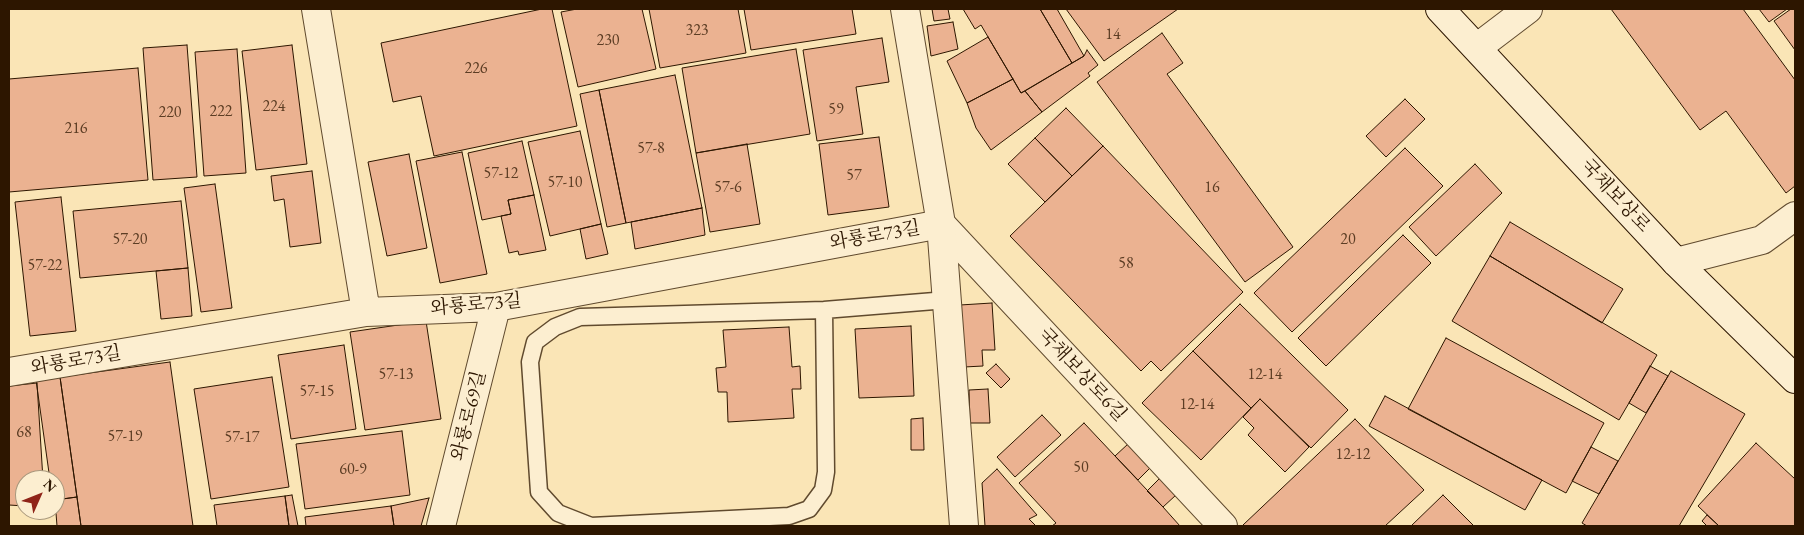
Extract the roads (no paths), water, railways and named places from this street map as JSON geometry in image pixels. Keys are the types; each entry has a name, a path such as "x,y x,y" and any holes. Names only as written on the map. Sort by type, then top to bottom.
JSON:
{"street":[{"path":"316,9 366,312"},
{"name":"와룡로73길","path":"905,9 942,224 964,526"},
{"name":"국채보상로","path":"1440,9 1478,47 1676,262 1795,379"},
{"path":"1478,47 1528,9"},
{"path":"1676,262 1762,240 1795,216"},
{"name":"와룡로73길","path":"9,372 366,312 496,306 942,224"},
{"name":"국채보상로6길","path":"942,224 1223,526"},
{"name":"와룡로69길","path":"441,526 496,306"}],"lane":[{"path":"824,310 826,472 823,490 809,509 789,516 591,526 558,513 539,492 530,362 535,342 555,327 580,317 824,310 947,300"}]}
